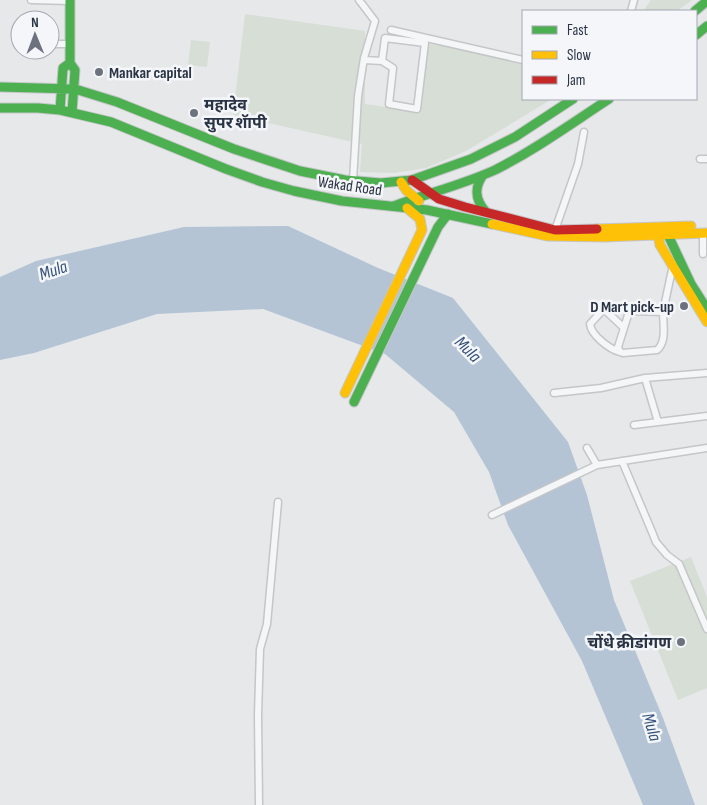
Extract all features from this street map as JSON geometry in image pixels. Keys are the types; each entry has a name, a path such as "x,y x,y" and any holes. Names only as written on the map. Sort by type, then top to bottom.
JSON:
{"main road":[{"path":"70,0 70,63 76,70 72,112"},
{"path":"695,10 707,1"},
{"path":"697,34 707,26"},
{"path":"60,110 63,68 70,63"},
{"name":"Wakad Road","path":"0,87 75,89 138,109 269,162 310,174 353,181 381,183 412,180 493,149 571,100"},
{"path":"394,206 484,174 525,154 607,100"},
{"name":"Wakad Road","path":"0,108 60,110 111,122 226,169 294,191 342,201 448,214 546,236 662,231"},
{"path":"484,174 476,185 476,193 478,203 485,212"},
{"name":"Wakad Road","path":"412,180 439,199 555,230 706,231"},
{"path":"401,182 406,190 435,212"},
{"path":"345,393 422,230 423,223 418,216 406,208"},
{"path":"354,402 438,227 448,214"},
{"path":"662,231 660,245 707,322"},
{"path":"662,231 707,309"}],"street":[{"path":"31,0 70,0"},
{"path":"353,181 358,96 364,60 375,20 359,0"},
{"path":"391,30 522,60"},
{"path":"364,60 382,61 393,68 389,104 417,109 425,44 385,38 382,61"},
{"path":"60,44 70,44"},
{"path":"555,230 578,164 584,132"},
{"path":"703,254 706,231"},
{"path":"624,328 606,311 602,310 590,324 592,330 612,350 624,353 658,350 662,347 663,312 673,265"},
{"path":"620,352 618,347 630,312 634,310 663,312"},
{"path":"554,393 601,388 645,378 707,373"},
{"path":"645,378 658,422"},
{"path":"634,425 707,416"},
{"path":"587,448 597,465"},
{"path":"492,516 597,465 707,448"},
{"path":"622,461 656,542 667,555 679,564 707,629"},
{"path":"258,805 260,649 267,624 278,502"}],"shaded area":[{"path":"651,0 692,0 678,10 644,10"},
{"path":"245,14 365,31 365,104 419,112 428,44 459,48 522,65 522,100 550,100 466,151 426,168 394,173 360,172 362,144 233,115"},
{"path":"191,40 210,42 207,67 188,65"},
{"name":"चोंधे क्रीडांगण","path":"691,557 707,597 707,688 678,700 630,581"}],"water":[{"name":"Mula","path":"288,226 378,268 453,298 568,442 587,495 614,600 663,718 695,805 643,805 582,661 508,525 489,472 454,412 385,354 263,309 157,314 34,353 0,360 0,277 36,261 184,227"}],"traffic: fast":[{"path":"70,0 70,63 75,70 72,112"},
{"path":"696,10 707,1"},
{"path":"697,34 707,26"},
{"path":"60,110 63,68 70,63"},
{"path":"0,87 75,89 117,102 234,149 300,171 345,180 381,183 412,180 471,159 515,137 571,100"},
{"path":"394,206 495,170 539,145 607,100"},
{"path":"0,108 60,110 111,122 226,169 294,191 342,201 427,210 492,224"},
{"path":"483,175 478,184 477,193 479,202 485,211"},
{"path":"354,402 438,227 448,214"},
{"path":"668,235 691,284 707,309"}],"traffic: slow":[{"path":"401,182 406,190 419,201"},
{"path":"345,393 422,230 420,219 407,208"},
{"path":"492,224 547,236 604,237 707,233"},
{"path":"597,229 691,226"},
{"path":"658,235 660,245 707,322"}],"traffic: jam":[{"path":"412,180 439,199 465,207 555,230 597,229"}],"place":[{"name":"Mankar capital","path":"99,72"},
{"name":"महादेव सुपर शॅापी","path":"194,113"},
{"name":"D Mart pick-up","path":"684,306"},
{"name":"चोंधे क्रीडांगण","path":"681,642"}]}
